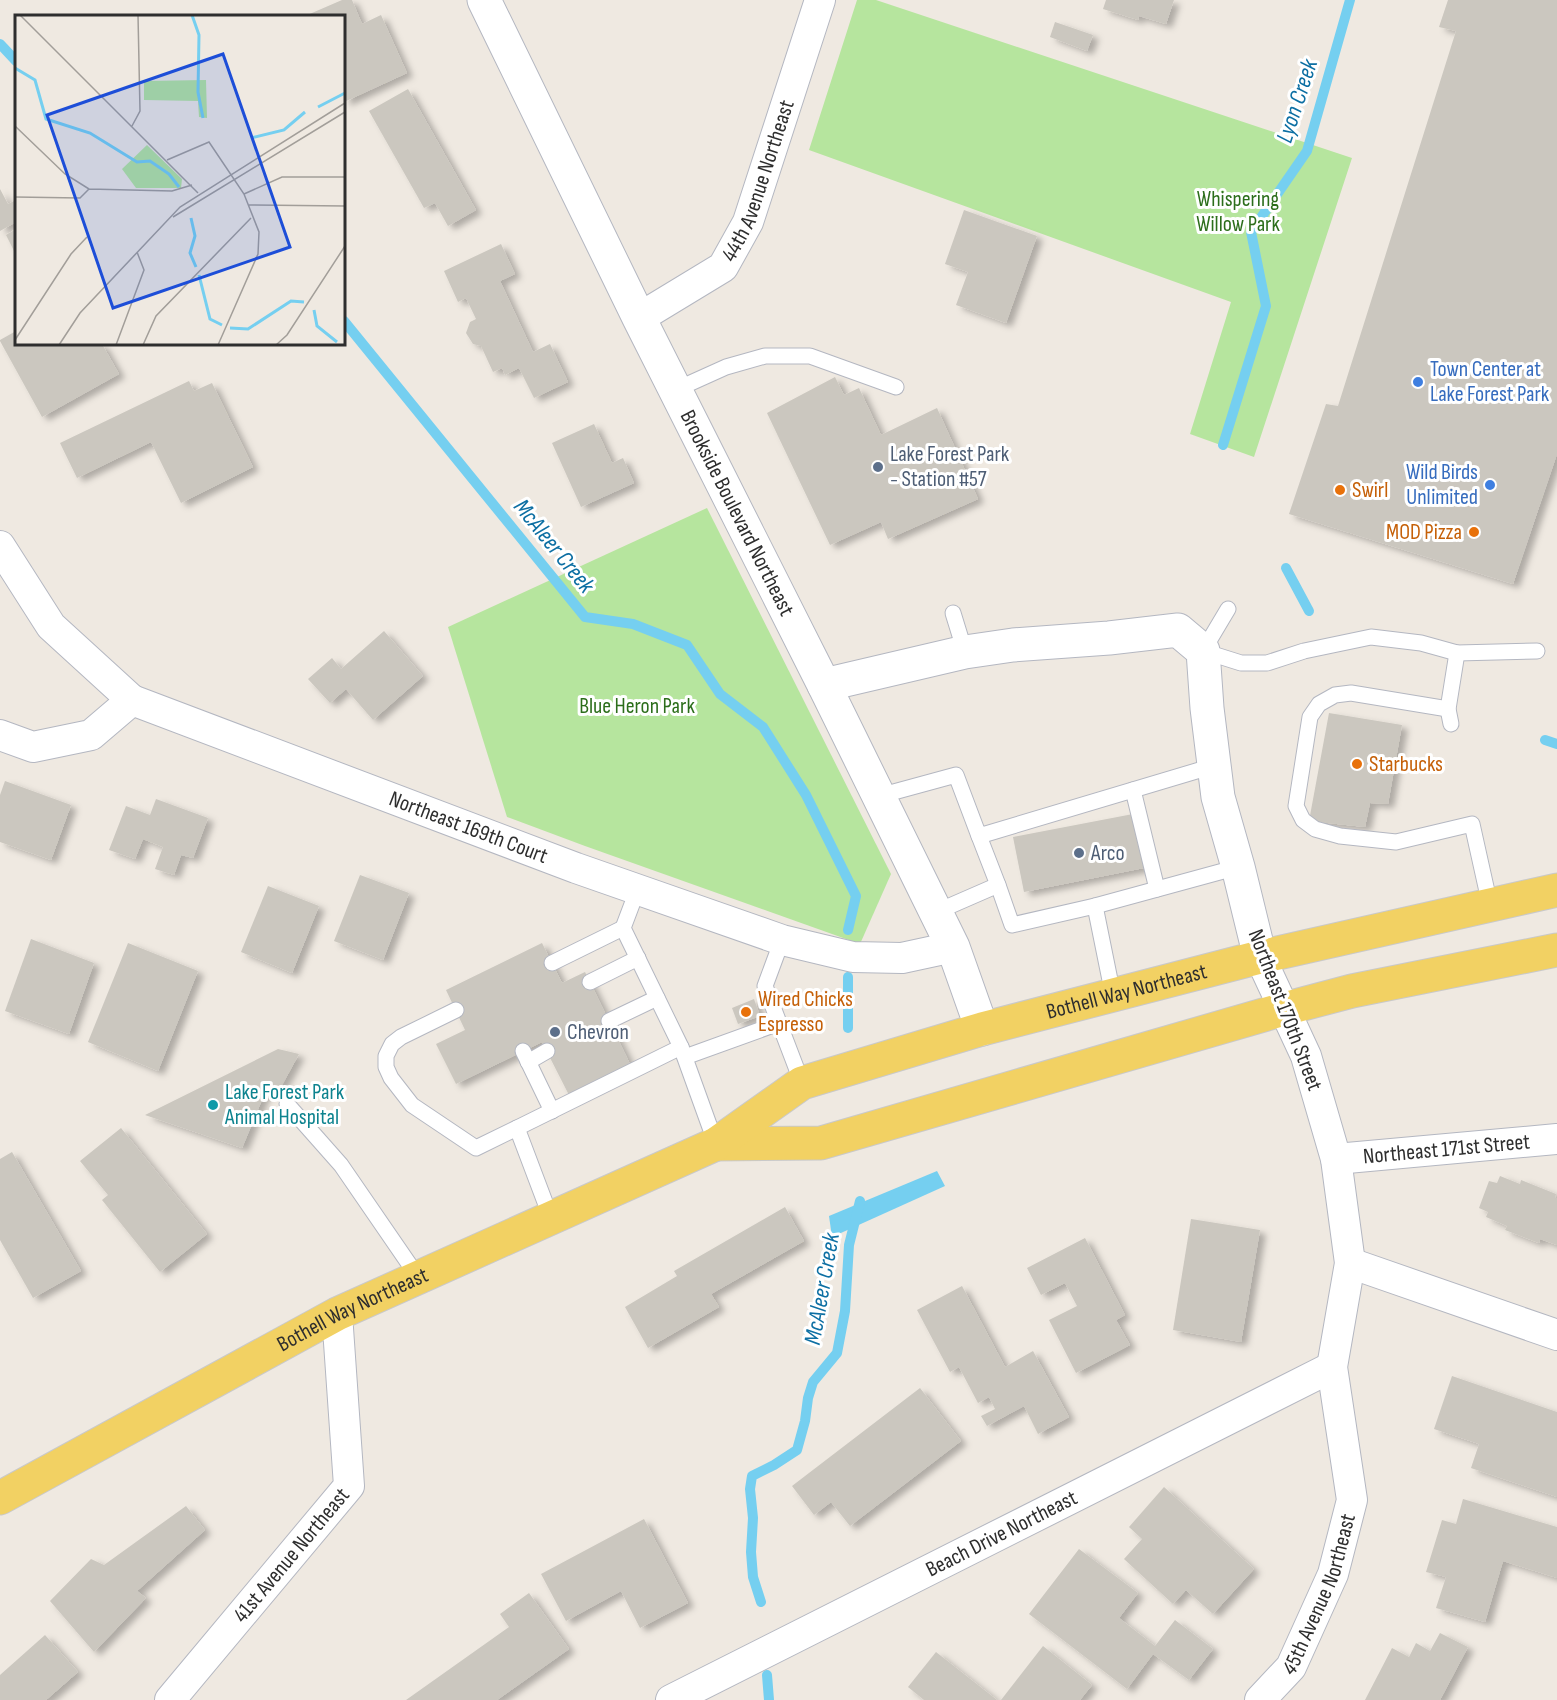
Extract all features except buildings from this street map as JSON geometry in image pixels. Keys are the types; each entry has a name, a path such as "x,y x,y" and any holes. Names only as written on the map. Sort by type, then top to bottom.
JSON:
{"main road":[{"name":"Bothell Way Northeast","path":"0,1498 337,1314 716,1144 802,1083 982,1029 1260,957 1557,890"},
{"name":"Bothell Way Northeast","path":"716,1144 821,1143 1352,992 1557,950"}],"street":[{"name":"Brookside Boulevard Northeast","path":"484,0 639,318 953,946 982,1029"},
{"name":"44th Avenue Northeast","path":"639,318 723,267 748,222 820,0"},
{"path":"0,546 51,626 132,700 91,735 33,747 0,735"},
{"path":"824,685 965,652 1013,645 1178,630 1203,651"},
{"name":"Northeast 170th Street","path":"1203,651 1213,766 1218,797 1260,957 1306,1056 1336,1159 1350,1263 1332,1367"},
{"name":"Northeast 169th Court","path":"132,700 637,891 782,940 853,957 902,958 953,946"},
{"name":"Northeast 171st Street","path":"1336,1159 1557,1139"},
{"path":"1350,1263 1557,1335"},
{"name":"41st Avenue Northeast","path":"170,1700 349,1485 337,1314"},
{"name":"Beach Drive Northeast","path":"671,1700 1332,1367"},
{"name":"45th Avenue Northeast","path":"1260,1700 1291,1666 1333,1574 1352,1500 1332,1367"}],"lane":[{"path":"675,390 726,367 765,356 810,356 896,387"},
{"path":"1228,609 1203,651 1241,663 1267,663 1304,651 1371,637 1421,643 1457,653 1537,651"},
{"path":"953,613 965,652"},
{"path":"1457,653 1449,717 1351,693 1335,695 1319,704 1310,717 1296,806 1302,820 1315,829 1340,836 1396,842 1472,824 1490,906"},
{"path":"979,836 1213,766"},
{"path":"879,796 956,775 1012,925 1095,906 1238,867"},
{"path":"1133,790 1157,889"},
{"path":"936,912 998,885"},
{"path":"552,963 623,928 637,891"},
{"path":"1095,906 1113,995"},
{"path":"623,928 683,1052 716,1144"},
{"path":"782,940 765,986 802,1083"},
{"path":"590,982 638,958"},
{"path":"609,1021 657,998"},
{"path":"456,1010 401,1037 392,1044 386,1056 386,1067 391,1078 412,1105 476,1148 683,1052 779,1023"},
{"path":"547,1052 525,1057 552,1111"},
{"path":"287,1104 341,1164 418,1277"},
{"path":"517,1128 551,1218"}],"green space":[{"name":"Whispering Willow Park","path":"857,0 876,0 1352,158 1254,457 1190,434 1231,302 809,150"},
{"name":"Blue Heron Park","path":"707,508 891,874 860,944 507,817 448,627"}],"water":[{"path":"937,1171 945,1186 832,1237 829,1216"}],"waterway":[{"name":"Lyon Creek","path":"1223,445 1266,306 1251,232 1307,151 1350,0"},
{"name":"McAleer Creek","path":"0,44 15,60"},
{"name":"McAleer Creek","path":"345,322 585,617 633,624 687,645 720,694 763,727 806,795 856,896 848,930"},
{"name":"Lyon Creek","path":"1286,568 1309,611"},
{"name":"Lyon Creek","path":"1545,740 1557,744"},
{"name":"McAleer Creek","path":"848,977 848,1028"},
{"name":"McAleer Creek","path":"761,1602 753,1577 751,1552 753,1518 750,1489 752,1476 797,1450 813,1382 837,1353 845,1311 849,1245 860,1201"},
{"name":"McAleer Creek","path":"767,1675 769,1700"}],"place":[{"name":"Town Center at Lake Forest Park","path":"1418,382"},
{"name":"Lake Forest Park - Station #57","path":"878,467"},
{"name":"Wild Birds Unlimited","path":"1490,485"},
{"name":"Swirl","path":"1340,490"},
{"name":"MOD Pizza","path":"1474,532"},
{"name":"Starbucks","path":"1357,764"},
{"name":"Arco","path":"1079,853"},
{"name":"Wired Chicks Espresso","path":"746,1012"},
{"name":"Chevron","path":"555,1032"},
{"name":"Lake Forest Park Animal Hospital","path":"213,1105"}]}
